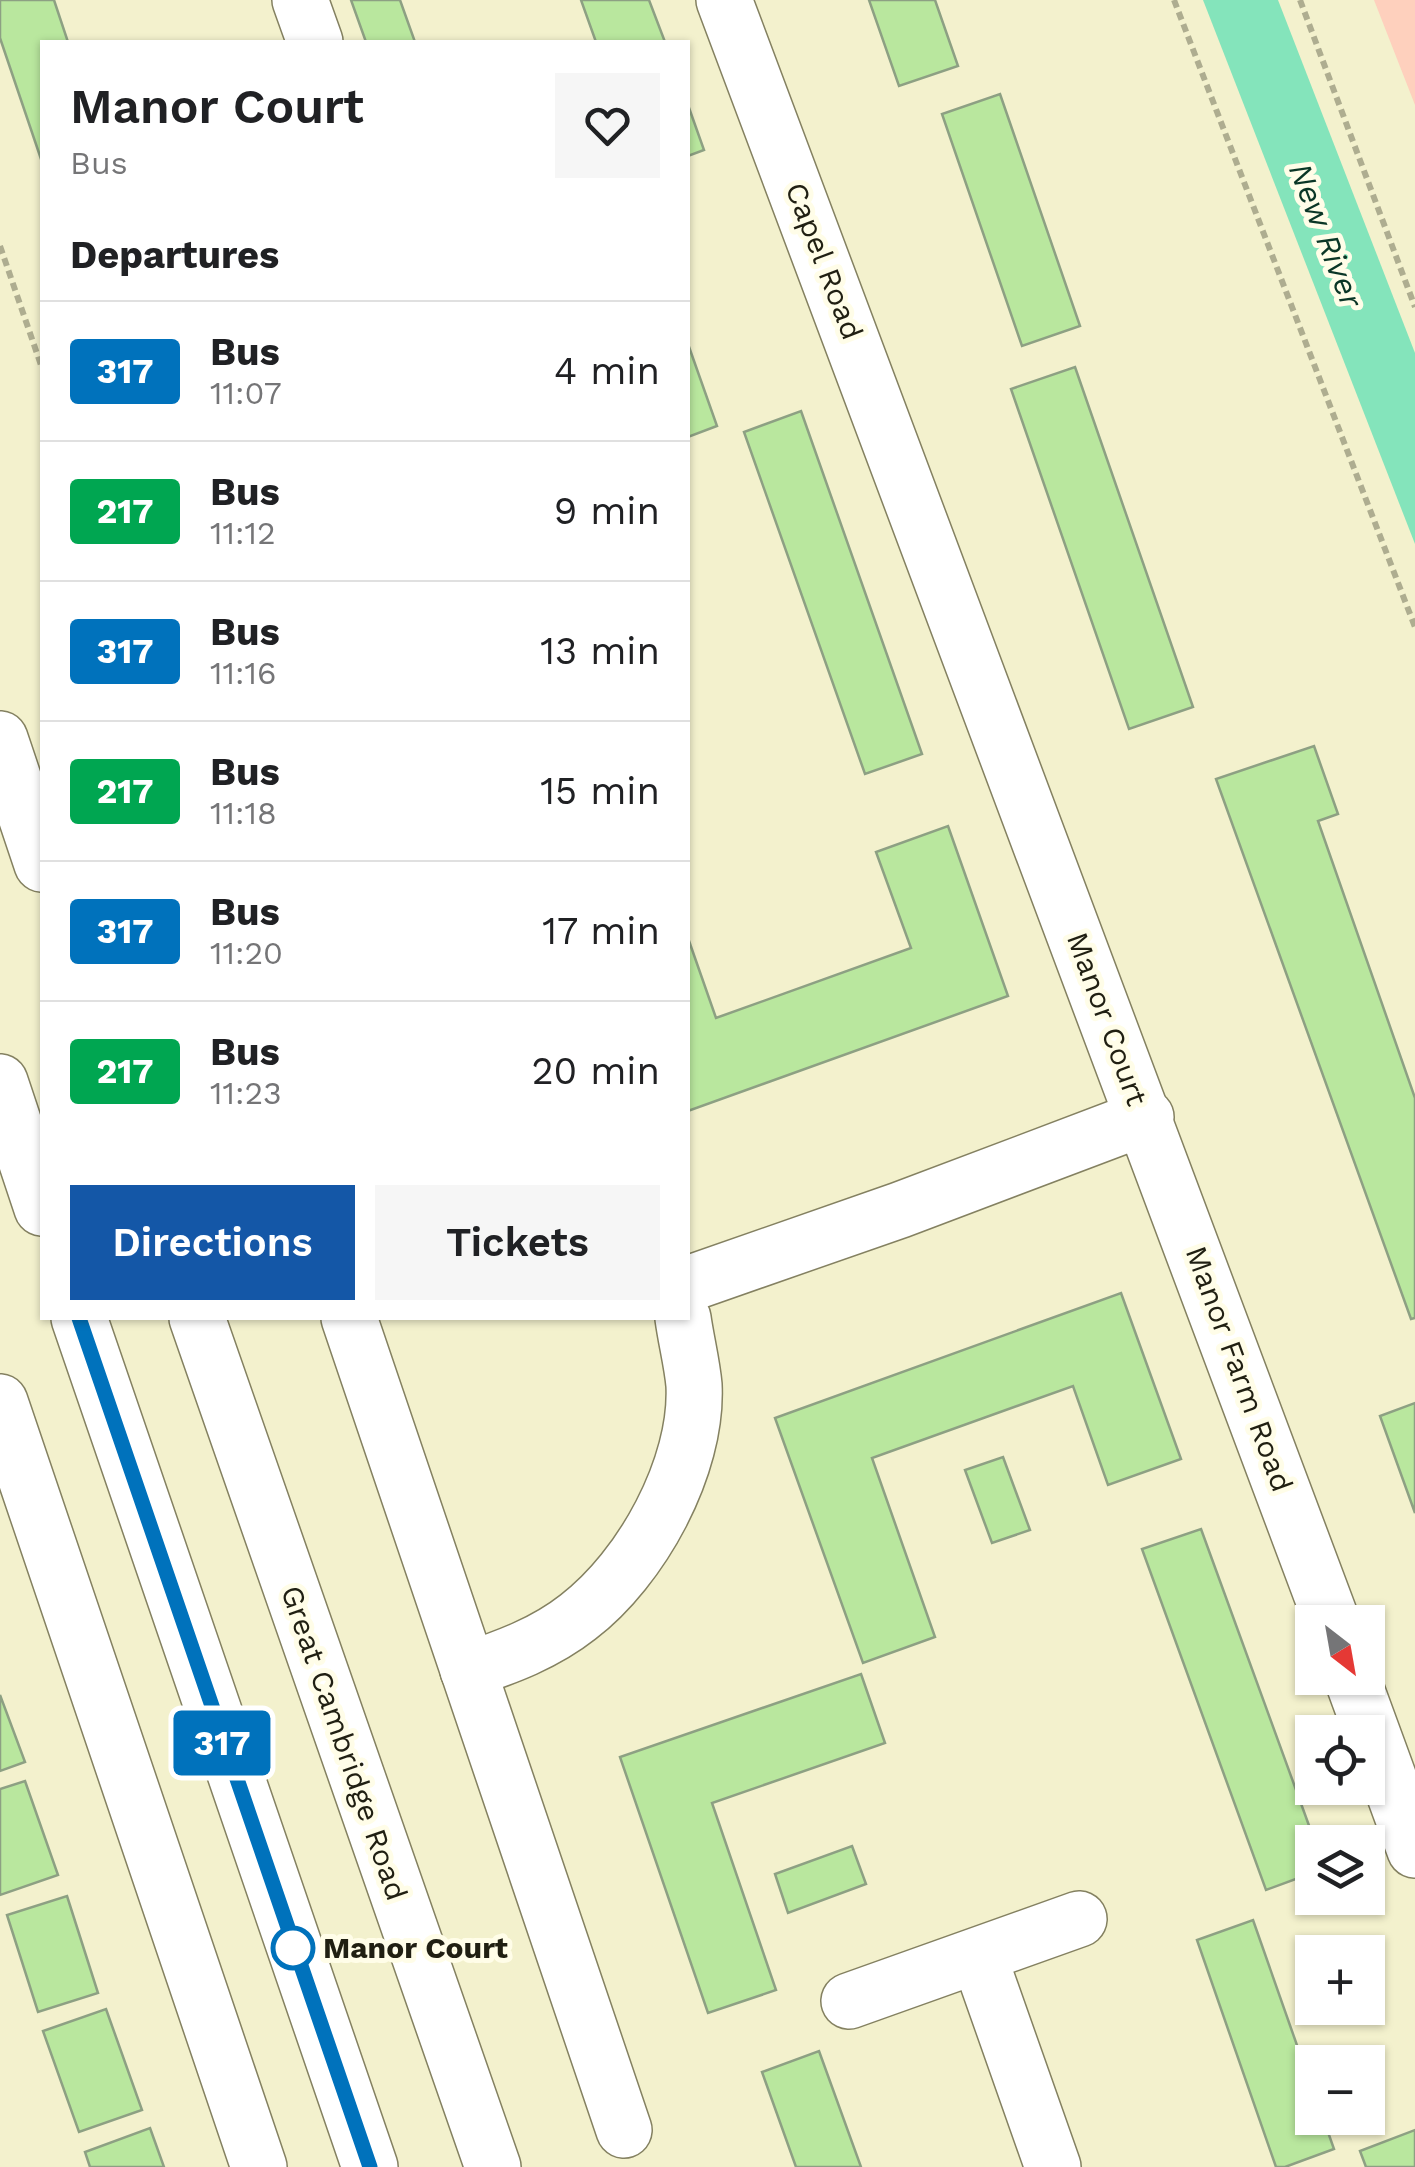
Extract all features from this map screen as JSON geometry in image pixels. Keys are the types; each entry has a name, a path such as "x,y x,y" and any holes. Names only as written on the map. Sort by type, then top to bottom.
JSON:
{"main road":[{"path":"300,0 314,40"},
{"name":"Capel Road","path":"724,0 923,522"},
{"name":"Manor Court","path":"690,1283 1146,1116 923,522"},
{"path":"0,739 40,858"},
{"path":"0,1082 40,1202"},
{"name":"Manor Farm Road","path":"1146,1116 1326,1605"},
{"path":"80,1320 370,2167"},
{"name":"Great Cambridge Road","path":"198,1320 492,2167"},
{"path":"351,1320 624,2130"},
{"path":"468,1670 517,1654 579,1617 645,1546 682,1466 694,1388 683,1320"},
{"path":"0,1402 259,2167"},
{"path":"1358,1695 1415,1850"},
{"path":"849,2001 1078,1919"},
{"path":"979,1957 1053,2167"}],"path":[{"path":"1174,0 1415,627"},
{"path":"1300,0 1415,307"},
{"path":"0,246 40,362"}],"shaded area":[{"path":"1374,0 1415,0 1415,105"}],"water":[{"name":"New River","path":"1203,0 1278,0 1415,353 1415,544"}],"building":[{"path":"0,0 54,0 67,40 40,40 40,156 0,38"},
{"path":"351,0 400,0 414,40 365,40"},
{"path":"581,0 649,0 664,40 595,40"},
{"path":"869,0 935,0 958,66 899,86"},
{"path":"1000,94 1080,326 1022,346 942,114"},
{"path":"690,111 704,150 690,155"},
{"path":"690,350 717,426 690,436"},
{"path":"1075,367 1193,707 1129,729 1011,389"},
{"path":"801,411 922,754 865,774 744,432"},
{"path":"1314,746 1338,814 1318,821 1415,1098 1415,1318 1411,1319 1216,779"},
{"path":"948,826 1008,996 690,1110 690,944 716,1018 911,948 876,852"},
{"path":"1121,1293 1181,1459 1108,1485 1073,1386 872,1458 935,1637 863,1663 775,1418"},
{"path":"1415,1403 1415,1513 1380,1416"},
{"path":"1003,1457 1030,1530 992,1543 965,1470"},
{"path":"1201,1529 1295,1787 1295,1805 1302,1805 1309,1825 1295,1825 1295,1879 1266,1890 1142,1549"},
{"path":"861,1674 885,1743 712,1803 776,1990 708,2013 620,1757"},
{"path":"0,1695 25,1762 0,1771"},
{"path":"25,1781 58,1875 0,1895 0,1789"},
{"path":"852,1846 866,1884 788,1913 775,1874"},
{"path":"67,1896 98,1993 38,2012 7,1915"},
{"path":"1253,1920 1297,2045 1295,2135 1329,2135 1334,2149 1276,2167 1197,1940"},
{"path":"106,2009 142,2110 79,2132 43,2031"},
{"path":"819,2051 861,2167 796,2167 762,2072"},
{"path":"150,2128 164,2167 90,2167 85,2152"},
{"path":"1415,2130 1415,2167 1366,2167 1360,2151"}],"bus line":[{"name":"317","path":"80,1320 370,2167"}],"place":[{"name":"Manor Court","path":"293,1948"}]}
